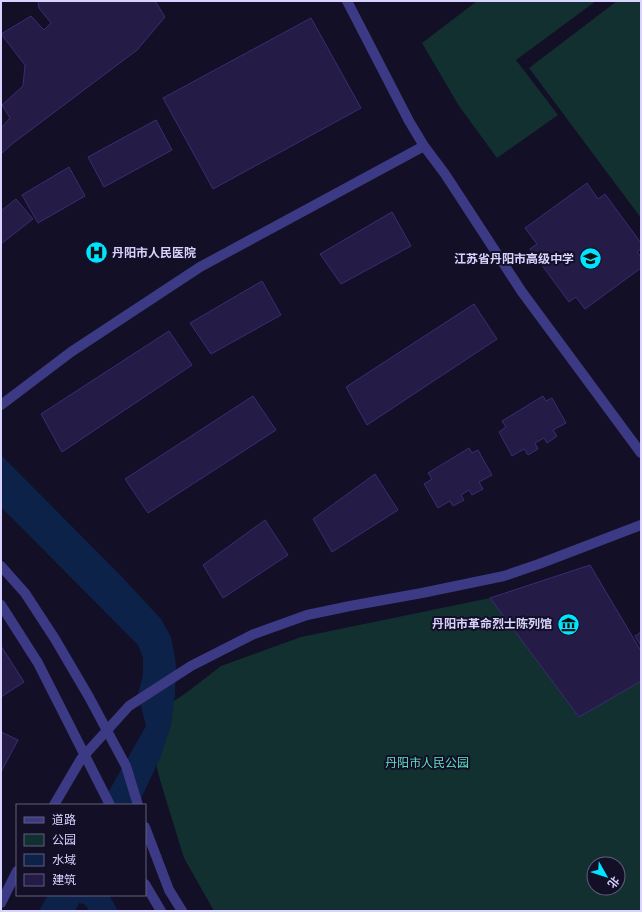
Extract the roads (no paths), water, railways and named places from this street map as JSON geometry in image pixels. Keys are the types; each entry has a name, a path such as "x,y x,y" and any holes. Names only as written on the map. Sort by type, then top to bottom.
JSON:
{"street":[{"path":"347,1 424,146 445,174 522,292 641,453"},
{"path":"1,405 71,352 200,267 424,146"},
{"path":"55,804 81,758 129,706 182,672 254,634 307,616 350,606 504,576 641,525"},
{"path":"1,566 25,593 55,639 89,697 126,766 138,804"},
{"path":"1,605 38,663 110,804"},
{"path":"146,830 169,890 182,911"},
{"path":"1,903 16,873"},
{"path":"146,886 161,911"}],"water":[{"path":"1,455 123,578 161,619 171,637 176,664 175,694 171,725 161,756 138,804 102,804 146,726 138,694 143,675 143,658 138,645 1,507"},
{"path":"47,896 110,896 118,911 90,911 84,904 79,903 75,911 39,911"}],"place":[{"name":"丹阳市人民医院","path":"97,253"},
{"name":"江苏省丹阳市高级中学","path":"590,259"},
{"name":"丹阳市革命烈士陈列馆","path":"568,624"}],"park label":[{"name":"丹阳市人民公园","path":"427,763"}]}
